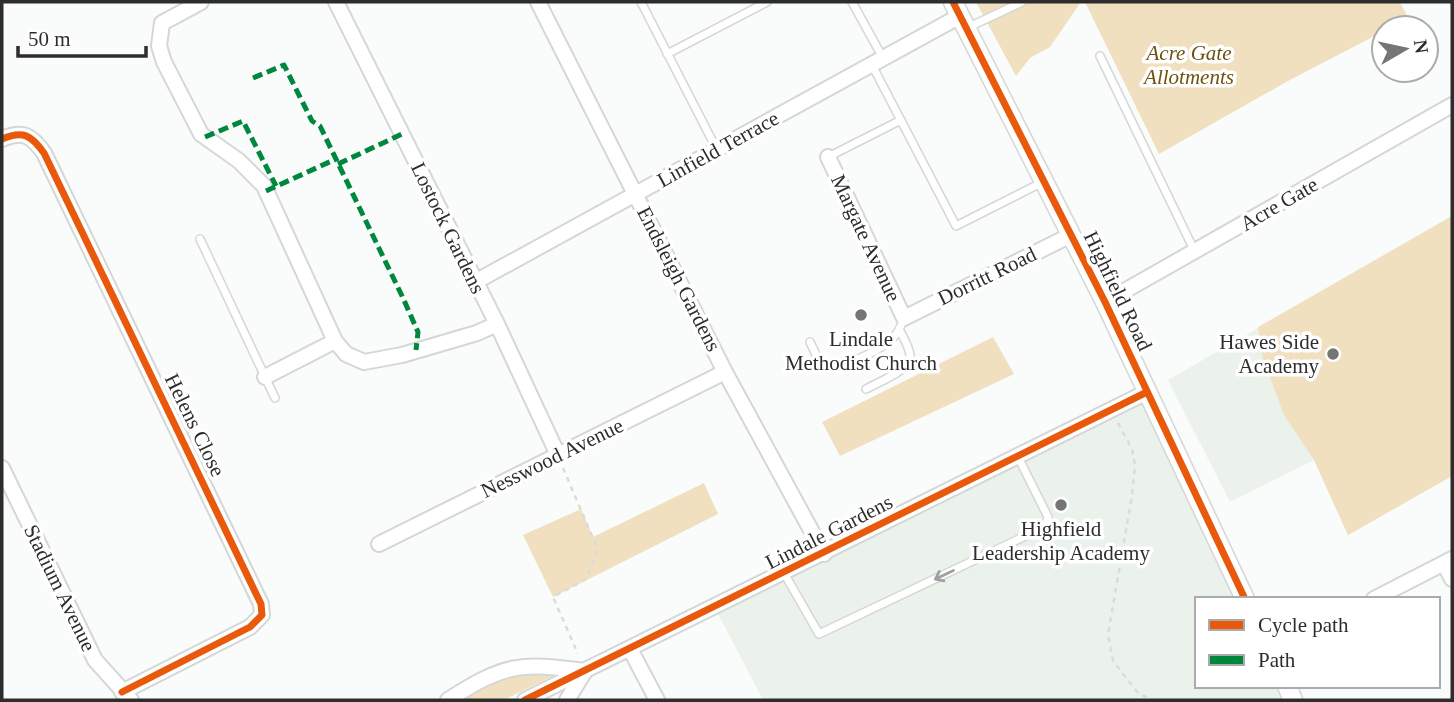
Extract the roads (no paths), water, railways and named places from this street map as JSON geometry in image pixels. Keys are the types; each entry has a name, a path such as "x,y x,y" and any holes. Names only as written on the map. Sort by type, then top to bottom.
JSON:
{"street":[{"path":"201,2 162,23 159,46 164,62 201,134 239,161 264,186 335,341 346,354 364,362 402,355 477,333 497,324"},
{"name":"Lostock Gardens","path":"336,2 497,324 558,455"},
{"name":"Endsleigh Gardens","path":"538,2 725,372 824,554"},
{"name":"Linfield Terrace","path":"475,282 960,16"},
{"name":"Highfield Road","path":"960,16 1105,302 1244,597"},
{"name":"Acre Gate","path":"1105,302 1452,105"},
{"name":"Helens Close","path":"2,139 14,134 24,135 44,153 261,604 262,615 250,627 126,696"},
{"name":"Margate Avenue","path":"828,158 901,323"},
{"name":"Dorritt Road","path":"901,323 1071,235"},
{"path":"265,377 335,341"},
{"name":"Nesswood Avenue","path":"379,544 725,372"},
{"name":"Lindale Gardens","path":"525,700 1147,392"},
{"name":"Stadium Avenue","path":"2,468 95,660 126,696"},
{"path":"1378,597 1448,561 1452,579"},
{"path":"630,649 657,700"},
{"path":"448,700 483,679 513,667 537,665 585,671 567,700"}],"lane":[{"path":"641,2 717,150"},
{"path":"667,54 767,2"},
{"path":"852,2 901,120 956,226 1044,181"},
{"path":"960,16 1022,2"},
{"path":"1100,56 1195,252"},
{"path":"828,158 901,120"},
{"path":"200,239 275,398"},
{"path":"810,342 819,361 827,367 840,367 883,346 896,335 901,323"},
{"path":"866,389 907,367 911,360 901,323"},
{"path":"784,573 818,634 1040,529 1046,524 1048,517 1018,456"}],"place":[{"name":"Lindale Methodist Church","path":"861,315"},
{"name":"Hawes Side Academy","path":"1333,354"},
{"name":"Highfield Leadership Academy","path":"1061,505"}],"park label":[{"name":"Acre Gate Allotments","path":"1189,65"}]}
